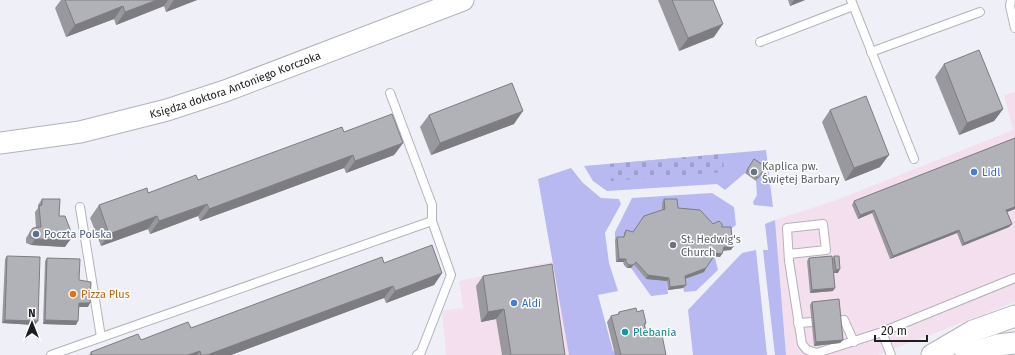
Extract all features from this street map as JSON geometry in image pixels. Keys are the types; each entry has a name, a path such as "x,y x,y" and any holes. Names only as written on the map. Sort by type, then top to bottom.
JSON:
{"street":[{"name":"Księdza doktora Antoniego Korczoka","path":"0,143 80,132 167,110 225,90 463,0"},
{"path":"932,355 973,331 1015,316"},
{"path":"966,355 998,345 1015,343"}],"lane":[{"path":"1011,0 1010,6 1015,28"},
{"path":"760,42 852,3 914,159"},
{"path":"871,52 980,12"},
{"path":"390,93 432,205 432,221 451,275 421,352 417,355"},
{"path":"80,207 101,337"},
{"path":"51,355 432,221"},
{"path":"788,254 826,250 823,224 787,228 788,254 798,323 802,344 807,352 817,352 854,342 1015,278"},
{"path":"798,323 844,320 854,342"},
{"path":"882,332 891,355"}],"shaded area":[{"path":"1015,92 1015,302 878,355 786,355 775,220 834,201 1013,130 1004,95"},
{"path":"554,261 569,355 446,355 442,311 463,308 459,281"}],"green space":[{"path":"766,150 773,207 754,205 753,202 757,195 756,181 763,170 745,173 725,190 717,184 607,191 593,181 584,166"},
{"path":"723,154 724,172 611,181 609,164"},
{"path":"571,168 583,183 601,198 619,199 621,204 605,233 609,263 618,291 598,295 613,351 615,351 616,355 569,355 538,179"},
{"path":"712,193 734,207 736,225 729,230 676,211 662,203 662,212 630,235 624,233 622,240 615,240 615,232 632,198"},
{"path":"775,220 786,355 775,355 763,250 768,250 765,224"},
{"path":"756,250 767,355 693,355 688,310 742,253"},
{"path":"713,256 715,258 718,270 696,291 684,292 682,280 703,272"},
{"path":"634,265 646,279 667,281 668,294 651,296 631,268"}],"building":[{"path":"65,0 157,0 125,12 123,6 75,25"},
{"path":"672,0 713,0 723,24 688,38"},
{"path":"979,50 1003,109 967,123 944,64"},
{"path":"512,83 523,111 440,143 429,115"},
{"path":"866,96 889,155 854,168 830,110"},
{"path":"392,114 403,143 355,161 353,155 209,209 207,204 159,221 157,216 109,234 99,205 147,188 148,193 196,175 198,180 342,127 344,132"},
{"name":"Lidl","path":"1015,138 1015,207 1006,210 1012,224 964,243 959,230 893,256 874,210 860,215 854,201"},
{"name":"Kaplica pw. Świętej Barbary","path":"754,159 766,167 758,178 747,170"},
{"path":"42,199 60,199 59,216 65,216 70,229 70,240 35,239 30,237 30,232 33,228 41,227 39,206 42,205"},
{"name":"St. Hedwig's Church","path":"664,199 677,199 678,208 700,210 713,224 719,221 722,224 722,227 731,227 733,247 724,247 722,254 716,253 706,268 685,276 686,285 670,287 669,278 648,275 636,262 633,265 629,265 626,262 626,259 619,259 617,237 624,237 626,230 633,232 644,216 665,209"},
{"path":"432,245 442,273 395,291 393,286 207,355 201,355 200,351 188,355 92,355 91,352 138,334 141,340 188,322 191,328 382,257 384,263"},
{"path":"7,256 40,257 38,321 5,320"},
{"path":"832,256 835,288 812,290 809,258"},
{"path":"834,256 839,256 840,269 836,270"},
{"path":"47,258 80,259 79,280 91,282 90,303 79,303 78,321 45,320"},
{"name":"Aldi","path":"552,264 565,355 511,355 504,309 488,312 483,276"},
{"path":"839,299 843,340 816,342 812,302"},
{"path":"636,308 637,312 643,310 646,323 644,324 648,338 662,335 666,355 621,355 611,316 619,314 619,312"}],"place":[{"name":"Kaplica pw. Świętej Barbary","path":"754,172"},
{"name":"Lidl","path":"974,172"},
{"name":"Poczta Polska","path":"36,234"},
{"name":"St. Hedwig's Church","path":"673,245"},
{"name":"Pizza Plus","path":"73,294"},
{"name":"Aldi","path":"514,303"},
{"name":"Plebania","path":"625,332"}]}
